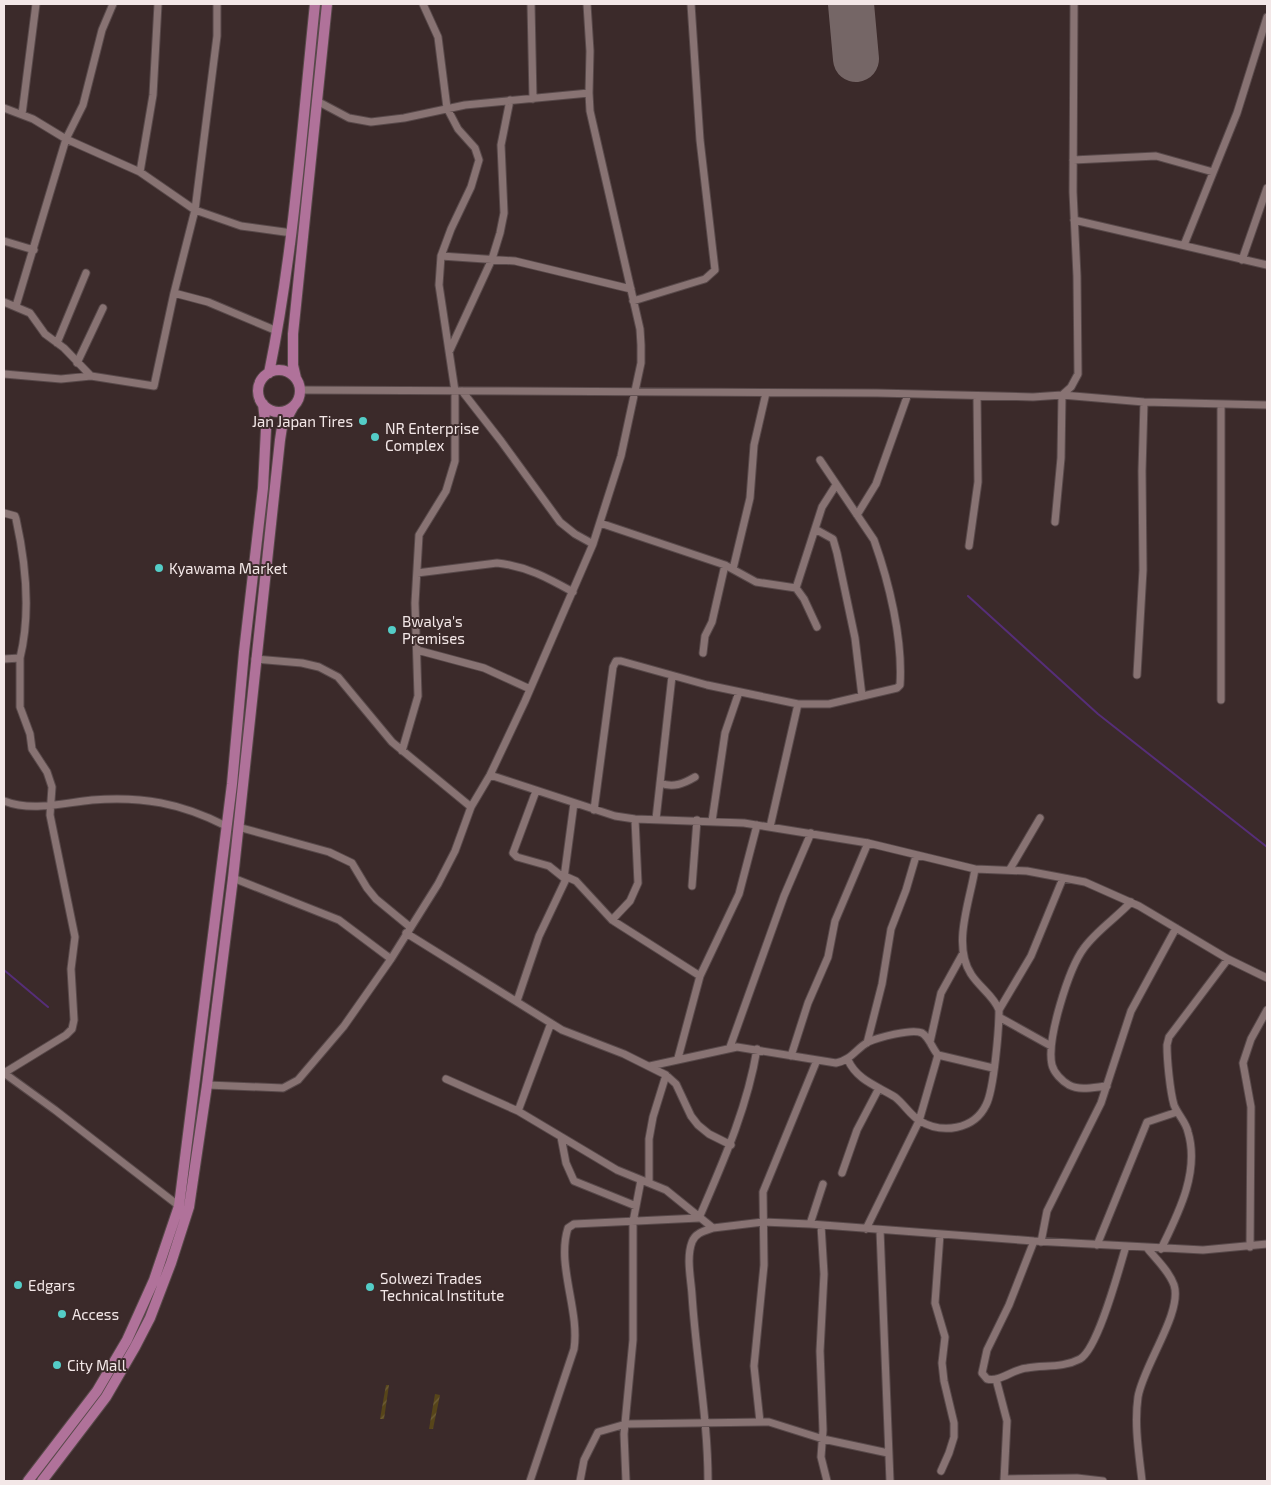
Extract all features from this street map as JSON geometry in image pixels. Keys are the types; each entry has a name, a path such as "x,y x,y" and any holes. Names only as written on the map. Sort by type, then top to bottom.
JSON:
{"highway":[{"path":"269,373 278,331 292,232 315,4"},
{"path":"262,404 277,412 286,411 298,401 300,390 293,365 293,334 327,4"},
{"path":"28,1481 97,1391 127,1340 154,1280 179,1206 232,784 244,652 263,488 266,429 259,387 262,379 269,373 285,371 296,378"},
{"path":"42,1481 106,1396 150,1318 171,1263 188,1206 207,1084 233,878 280,440 282,427 293,406"}],"street":[{"path":"22,114 36,4"},
{"path":"16,306 66,139 83,105 102,30 113,4"},
{"path":"140,172 152,95 158,4"},
{"path":"4,374 61,379 91,376 154,386 174,293 195,210 217,36 218,4"},
{"path":"402,751 418,696 416,573 421,529 446,491 454,470 458,391 439,285 441,256 450,229 471,187 479,160 475,148 462,134 447,108 438,37 422,4"},
{"path":"531,4 534,99"},
{"path":"207,1084 272,1089 283,1088 298,1080 344,1026 391,959 438,884 454,851 471,807 490,775 530,689 593,544 621,456 641,363 641,345 631,289 596,136 589,93 590,51 587,4"},
{"path":"633,301 705,279 715,270 700,140 691,4"},
{"path":"1055,522 1061,458 1062,395 1071,387 1078,374 1073,160 1074,4"},
{"path":"1184,246 1237,112 1267,17"},
{"path":"317,101 360,121 404,118 447,108 510,100 589,93"},
{"path":"450,351 492,259 504,213 501,145 510,100"},
{"path":"4,108 22,114 66,139 140,172 195,210 241,226 292,232"},
{"path":"1073,160 1156,156 1213,172"},
{"path":"1242,260 1267,188"},
{"path":"1074,220 1267,266"},
{"path":"4,241 34,250"},
{"path":"441,256 492,259 529,264 631,289"},
{"path":"57,343 86,273"},
{"path":"174,293 208,302 278,331"},
{"path":"4,302 30,314 45,334 91,376"},
{"path":"78,363 103,308"},
{"path":"300,390 908,394 1033,397 1062,395 1144,402 1267,405"},
{"path":"458,391 560,522 575,534 593,544"},
{"path":"733,569 750,498 754,445 766,393"},
{"path":"857,515 876,484 908,394"},
{"path":"969,546 978,482 977,396"},
{"path":"1137,675 1143,570 1142,471 1144,402"},
{"path":"1221,404 1221,700"},
{"path":"594,810 615,662 621,660 672,676 798,704 829,704 896,688 900,685 900,668 886,575 874,540 820,460"},
{"path":"796,588 822,507 836,485"},
{"path":"4,513 15,516 25,563 25,634 20,658 20,707 30,734 32,749 52,787 50,805 60,874 75,937 71,969 74,1025 66,1035 4,1073 179,1206"},
{"path":"600,523 725,565 756,582 796,588 804,599 817,627"},
{"path":"815,529 833,539 837,552 855,638 862,696"},
{"path":"416,573 485,564 508,564 531,570 573,592"},
{"path":"703,652 705,636 712,622 725,565"},
{"path":"417,650 484,668 530,689"},
{"path":"4,659 20,658"},
{"path":"255,659 302,663 319,667 338,677 382,732 402,751 471,807"},
{"path":"656,820 672,676"},
{"path":"712,821 725,733 739,692"},
{"path":"770,827 798,704"},
{"path":"490,775 594,810 635,819 697,820 757,825 868,843 975,869 1010,869 1085,882 1131,902 1228,959 1267,978"},
{"path":"660,783 675,786 695,777"},
{"path":"536,791 513,853 517,857 549,866 564,878 570,877 612,920 700,976"},
{"path":"4,802 20,806 93,800 156,801 197,811 226,826"},
{"path":"517,1001 539,936 564,878 574,803"},
{"path":"1010,869 1040,818"},
{"path":"612,920 630,901 638,883 635,819"},
{"path":"692,886 697,820"},
{"path":"678,1058 700,976 739,894 757,825"},
{"path":"238,827 328,852 352,863 376,899 408,930 562,1030 650,1066 666,1075 676,1084 691,1116 698,1125 709,1134 731,1146"},
{"path":"730,1048 784,896 811,833"},
{"path":"791,1056 808,1004 828,957 835,921 868,843"},
{"path":"866,1043 882,984 891,929 906,890 916,856"},
{"path":"930,1042 941,993 962,955 975,869"},
{"path":"233,878 339,920 391,959"},
{"path":"848,1060 858,1075 896,1098 919,1121 946,1130 966,1125 975,1119 987,1104 999,1014 1031,956 1063,878"},
{"path":"1107,1086 1082,1088 1068,1084 1055,1072 1052,1064 1051,1046 1068,981 1078,956 1091,939 1131,902"},
{"path":"1126,1246 1098,1331 1086,1355 1077,1361 1054,1367 1021,1368 996,1379 987,1379 982,1373 987,1350 1007,1311 1038,1241 1047,1210 1081,1144 1107,1086 1132,1011 1176,928"},
{"path":"962,955 971,974 993,1000 999,1014 1051,1046"},
{"path":"1161,1248 1184,1201 1191,1162 1191,1142 1188,1130 1177,1112 1172,1095 1167,1052 1169,1037 1228,959"},
{"path":"1250,1247 1251,1107 1243,1063 1250,1039 1267,1010"},
{"path":"518,1111 551,1023"},
{"path":"650,1066 678,1058 730,1048 757,1049 836,1063 848,1060 866,1043 879,1038 916,1032 926,1036 938,1054 993,1068"},
{"path":"699,1218 731,1146 748,1094 757,1049"},
{"path":"866,1228 919,1121 938,1054"},
{"path":"760,1422 754,1366 764,1265 762,1192 817,1060"},
{"path":"649,1183 649,1139 653,1117 666,1075"},
{"path":"446,1079 518,1111 617,1170 666,1190 713,1228"},
{"path":"842,1173 857,1130 879,1088"},
{"path":"1097,1245 1147,1122 1177,1112"},
{"path":"561,1137 566,1163 574,1181 636,1206"},
{"path":"626,1481 626,1424 633,1340 634,1222 642,1180"},
{"path":"810,1224 823,1184"},
{"path":"530,1481 574,1349 575,1327 565,1246 568,1228 574,1224 699,1218"},
{"path":"708,1481 706,1424 694,1317 690,1259 693,1240 701,1232 713,1228 763,1222 1148,1248 1220,1250 1267,1244"},
{"path":"821,1225 824,1274 820,1351 823,1439 821,1457 826,1481"},
{"path":"880,1230 890,1481"},
{"path":"940,1234 935,1303 945,1337 942,1363 944,1381 954,1423 950,1453 940,1471"},
{"path":"1142,1481 1137,1434 1138,1397 1147,1367 1172,1311 1175,1298 1175,1288 1171,1279 1148,1248"},
{"path":"996,1379 1006,1420 1004,1480 1103,1481"},
{"path":"580,1481 584,1460 598,1432 626,1424 760,1422 776,1424 823,1439 888,1452"}],"shaded area":[{"path":"386,1385 389,1385 384,1419 380,1419"},
{"path":"435,1394 440,1395 433,1429 429,1429"}],"waterway":[{"path":"968,596 1098,714 1267,847"},
{"path":"4,970 48,1007"}],"runway":[{"path":"851,4 856,59"}],"place":[{"name":"Jan Japan Tires","path":"363,421"},
{"name":"NR Enterprise Complex","path":"375,437"},
{"name":"Kyawama Market","path":"159,568"},
{"name":"Bwalya's Premises","path":"392,630"},
{"name":"Edgars","path":"18,1285"},
{"name":"Solwezi Trades Technical Institute","path":"370,1287"},
{"name":"Access","path":"62,1314"},
{"name":"City Mall","path":"57,1365"}]}
